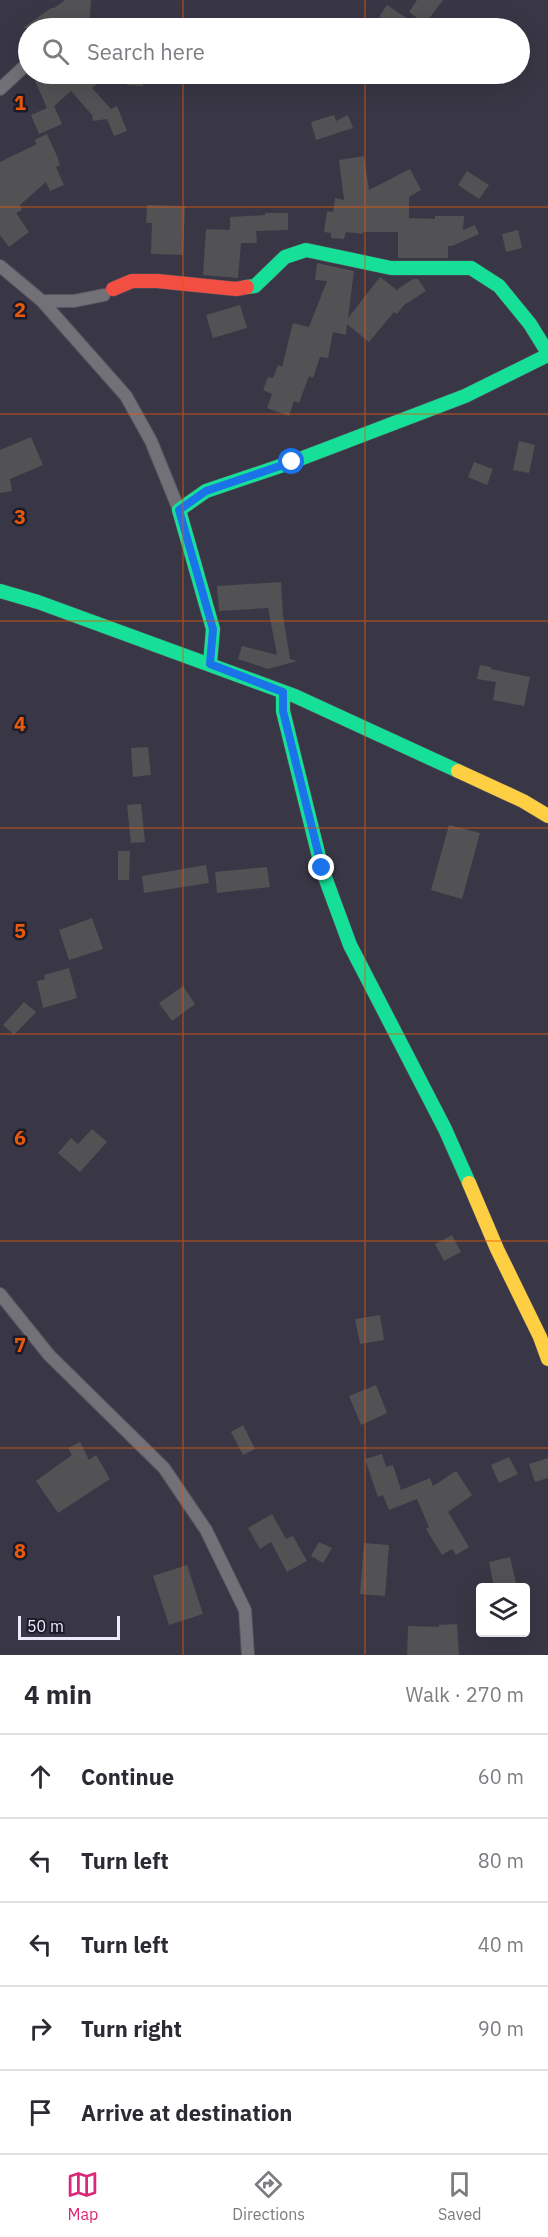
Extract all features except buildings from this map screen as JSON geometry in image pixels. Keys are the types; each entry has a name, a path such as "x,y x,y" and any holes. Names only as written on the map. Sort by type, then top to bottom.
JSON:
{"street":[{"path":"0,89 18,72"},
{"path":"42,301 74,301 108,292 132,281 157,281 236,289 255,286 285,257 306,250 391,268 471,268 499,286 530,324 548,354 465,396 292,462 206,491 179,510"},
{"path":"0,266 42,301 126,396 151,441 179,510 213,629 210,664"},
{"path":"0,591 38,602 283,692 470,777 548,816"},
{"path":"283,692 283,711 322,868 350,945 445,1129 548,1359"},
{"path":"0,1294 49,1355 164,1468 200,1521 245,1610 248,1655"}],"traffic: fast":[{"path":"247,287 255,286 285,257 306,250 391,268 471,268 499,286 530,324 548,353"},
{"path":"210,664 213,629 179,510 206,491 292,462 465,396 548,355"},
{"path":"0,591 38,602 295,696 458,771"},
{"path":"283,692 283,711 322,869 350,945 445,1129 469,1183"}],"traffic: slow":[{"path":"458,771 523,801 548,816"},
{"path":"469,1183 548,1359"}],"traffic: jam":[{"path":"113,289 132,281 157,281 236,289 247,287"}],"route":[{"path":"292,462 206,491 179,510 213,629 210,664 283,692 283,711 322,868"}]}
